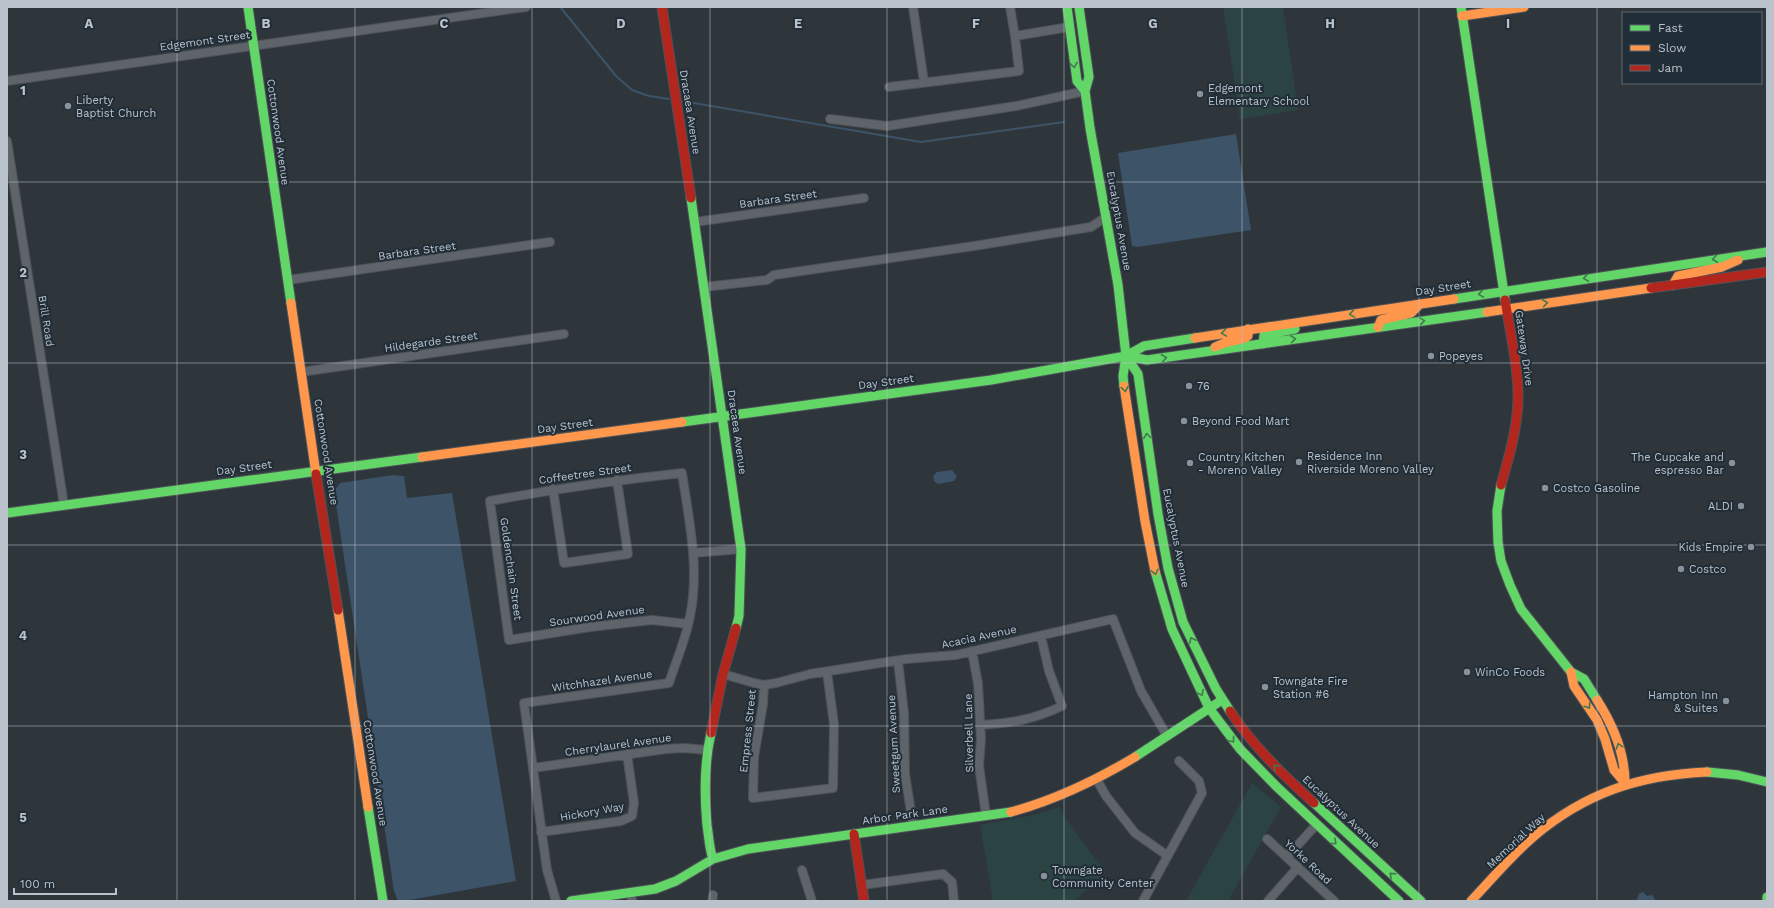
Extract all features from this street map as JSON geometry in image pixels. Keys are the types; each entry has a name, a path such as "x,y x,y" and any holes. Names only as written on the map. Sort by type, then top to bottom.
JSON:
{"main road":[{"name":"Cottonwood Avenue","path":"248,7 301,372 383,901"},
{"name":"Dracaea Avenue","path":"662,7 695,222 741,549 739,616 723,674 707,750 704,794 710,850 713,860"},
{"name":"Eucalyptus Avenue","path":"1066,7 1077,81 1085,92"},
{"name":"Eucalyptus Avenue","path":"1079,7 1089,77 1085,92 1118,285 1126,356 1123,376 1142,502 1156,575 1170,622 1192,674 1209,708 1240,749 1316,825 1399,901"},
{"path":"1462,11 1524,7"},
{"name":"Gateway Drive","path":"1462,11 1507,308 1518,400 1514,439 1499,491 1497,529 1501,561 1510,586 1521,609 1571,672 1584,679 1606,714 1613,728 1625,766 1625,784"},
{"name":"Day Street","path":"7,513 991,380 1126,356 1144,346 1504,290 1767,252"},
{"path":"1673,285 1678,276 1722,267 1752,254"},
{"name":"Day Street","path":"1126,356 1147,360 1767,272"},
{"path":"1378,327 1381,320 1411,312 1421,303"},
{"path":"1263,344 1264,335 1292,330 1312,320"},
{"path":"1208,352 1222,342 1245,338 1248,336 1248,330"},
{"name":"Eucalyptus Avenue","path":"1126,356 1138,374 1168,568 1183,622 1222,700 1256,746 1285,777 1421,901"},
{"path":"1131,423 1141,449 1147,483 1155,489"},
{"path":"1142,502 1152,515 1157,548 1161,558 1168,568"},
{"name":"Arbor Park Lane","path":"571,901 631,897 676,882 713,860 748,849 1020,810 1072,792 1097,780 1222,700"},
{"name":"Memorial Way","path":"1471,901 1541,830 1588,799 1625,784 1670,774 1723,773 1767,782"},
{"path":"1270,780 1280,782 1318,814 1329,818"},
{"path":"1316,825 1326,823 1349,843 1355,841"},
{"path":"854,834 864,901"}],"street":[{"name":"Edgemont Street","path":"7,81 526,7"},
{"path":"913,7 924,82"},
{"path":"890,87 1019,71 1010,7"},
{"path":"1014,36 1069,27"},
{"path":"830,118 887,126 1016,106 1085,92"},
{"name":"Brill Road","path":"7,140 64,505"},
{"name":"Barbara Street","path":"695,222 864,198"},
{"path":"704,288 767,280 774,275 989,244 1091,227 1106,218"},
{"name":"Barbara Street","path":"288,280 550,242"},
{"name":"Hildegarde Street","path":"301,372 564,334"},
{"name":"Coffeetree Street","path":"490,501 554,489 682,473"},
{"name":"Witchhazel Avenue","path":"556,901 550,883 524,703 669,683 688,624 694,584 693,553 682,473"},
{"path":"554,489 564,563 628,554 617,480"},
{"name":"Goldenchain Street","path":"490,501 510,640"},
{"path":"693,553 741,549"},
{"name":"Sourwood Avenue","path":"510,640 590,627 652,620 688,624"},
{"name":"Acacia Avenue","path":"723,674 764,685 827,672 898,661 945,657 1113,620 1141,691 1167,736"},
{"path":"980,725 1022,721 1046,714 1062,706 1049,670 1041,636"},
{"name":"Silverbell Lane","path":"972,651 978,684 980,725 979,766 986,815"},
{"name":"Sweetgum Avenue","path":"898,661 904,713 905,774 913,826"},
{"name":"Empress Street","path":"764,685 763,704 754,757 753,798 833,788 834,724 827,672"},
{"name":"Cherrylaurel Avenue","path":"533,768 675,748 707,750"},
{"name":"Hickory Way","path":"542,832 620,821 632,816 634,803 627,754"},
{"path":"1143,901 1202,793 1199,781 1180,761"},
{"path":"1097,780 1106,796 1135,833 1168,856"},
{"path":"1287,857 1316,825"},
{"name":"Yorke Road","path":"1268,839 1334,901"},
{"path":"1268,901 1298,867"},
{"path":"802,870 812,901"},
{"path":"862,885 943,874 952,882 954,901"}],"green space":[{"path":"1223,7 1283,7 1298,110 1240,119"},
{"path":"1252,783 1281,807 1228,901 1186,901"},
{"path":"1060,807 1061,811 1084,844 1106,872 1074,901 993,901 980,825 1033,815"}],"water":[{"path":"1236,134 1251,230 1137,247 1132,246 1118,153"},
{"path":"952,470 957,476 954,481 938,484 934,481 933,476 937,472"},
{"path":"393,475 404,476 407,498 452,493 516,881 404,901 398,901 394,891 334,491 340,483"},
{"path":"1643,892 1647,896 1652,895 1656,901 1636,901 1639,894"}],"waterway":[{"path":"561,8 616,76 632,90 649,96 669,99"},
{"path":"682,101 921,142 1064,122"}],"traffic: fast":[{"path":"248,7 291,303"},
{"path":"1067,7 1077,81 1085,91"},
{"path":"1079,7 1089,77 1085,91 1090,128 1118,285 1126,356 1123,376 1124,386"},
{"path":"1461,7 1505,300"},
{"path":"691,198 741,549 739,616 736,628"},
{"path":"1454,299 1767,252"},
{"path":"1126,356 1147,360 1487,312"},
{"path":"1263,344 1264,335 1295,329"},
{"path":"682,422 991,380 1126,356 1144,346 1195,338"},
{"path":"1126,356 1138,374 1158,514 1168,568 1183,622 1216,689 1230,711"},
{"path":"7,513 422,457"},
{"path":"1501,485 1497,511 1498,542 1501,561 1510,585 1521,609 1571,672 1584,679 1597,700"},
{"path":"1155,571 1172,629 1209,708 1240,749 1276,786 1399,901"},
{"path":"1135,757 1222,700"},
{"path":"711,733 707,756 705,802 710,847 713,859"},
{"path":"1707,772 1738,775 1767,782"},
{"path":"1314,803 1421,901"},
{"path":"368,807 383,901"},
{"path":"571,901 655,889 676,881 713,859 748,849 1011,812"}],"traffic: slow":[{"path":"1462,16 1524,7"},
{"path":"1673,285 1678,276 1722,267 1738,260"},
{"path":"1487,312 1651,288"},
{"path":"1195,338 1454,299"},
{"path":"291,303 316,474"},
{"path":"1378,327 1381,320 1411,313 1420,304"},
{"path":"1215,347 1224,343 1245,338 1248,336 1248,329"},
{"path":"1124,386 1145,521 1155,571"},
{"path":"422,457 682,422"},
{"path":"338,610 368,807"},
{"path":"1571,672 1574,686 1597,720 1605,739 1614,770 1625,783"},
{"path":"1597,700 1608,719 1617,740 1623,761 1625,783"},
{"path":"1011,812 1059,796 1105,774 1135,757"},
{"path":"1471,901 1533,837 1553,822 1593,798 1636,782 1658,777 1707,772"}],"traffic: jam":[{"path":"662,7 691,198"},
{"path":"1651,288 1767,272"},
{"path":"1501,485 1510,454 1518,401 1516,364 1505,300"},
{"path":"316,474 338,610"},
{"path":"711,733 723,674 736,628"},
{"path":"1230,711 1248,736 1269,760 1314,803"},
{"path":"854,834 864,901"}],"place":[{"name":"Edgemont Elementary School","path":"1200,94"},
{"name":"Liberty Baptist Church","path":"68,106"},
{"name":"Popeyes","path":"1431,356"},
{"name":"76","path":"1189,386"},
{"name":"Beyond Food Mart","path":"1184,421"},
{"name":"Residence Inn Riverside Moreno Valley","path":"1299,462"},
{"name":"Country Kitchen - Moreno Valley","path":"1190,463"},
{"name":"The Cupcake and espresso Bar","path":"1732,463"},
{"name":"Costco Gasoline","path":"1545,488"},
{"name":"ALDI","path":"1741,506"},
{"name":"Kids Empire","path":"1751,547"},
{"name":"Costco","path":"1681,569"},
{"name":"WinCo Foods","path":"1467,672"},
{"name":"Towngate Fire Station #6","path":"1265,687"},
{"name":"Hampton Inn & Suites","path":"1726,701"},
{"name":"Towngate Community Center","path":"1044,876"}]}
